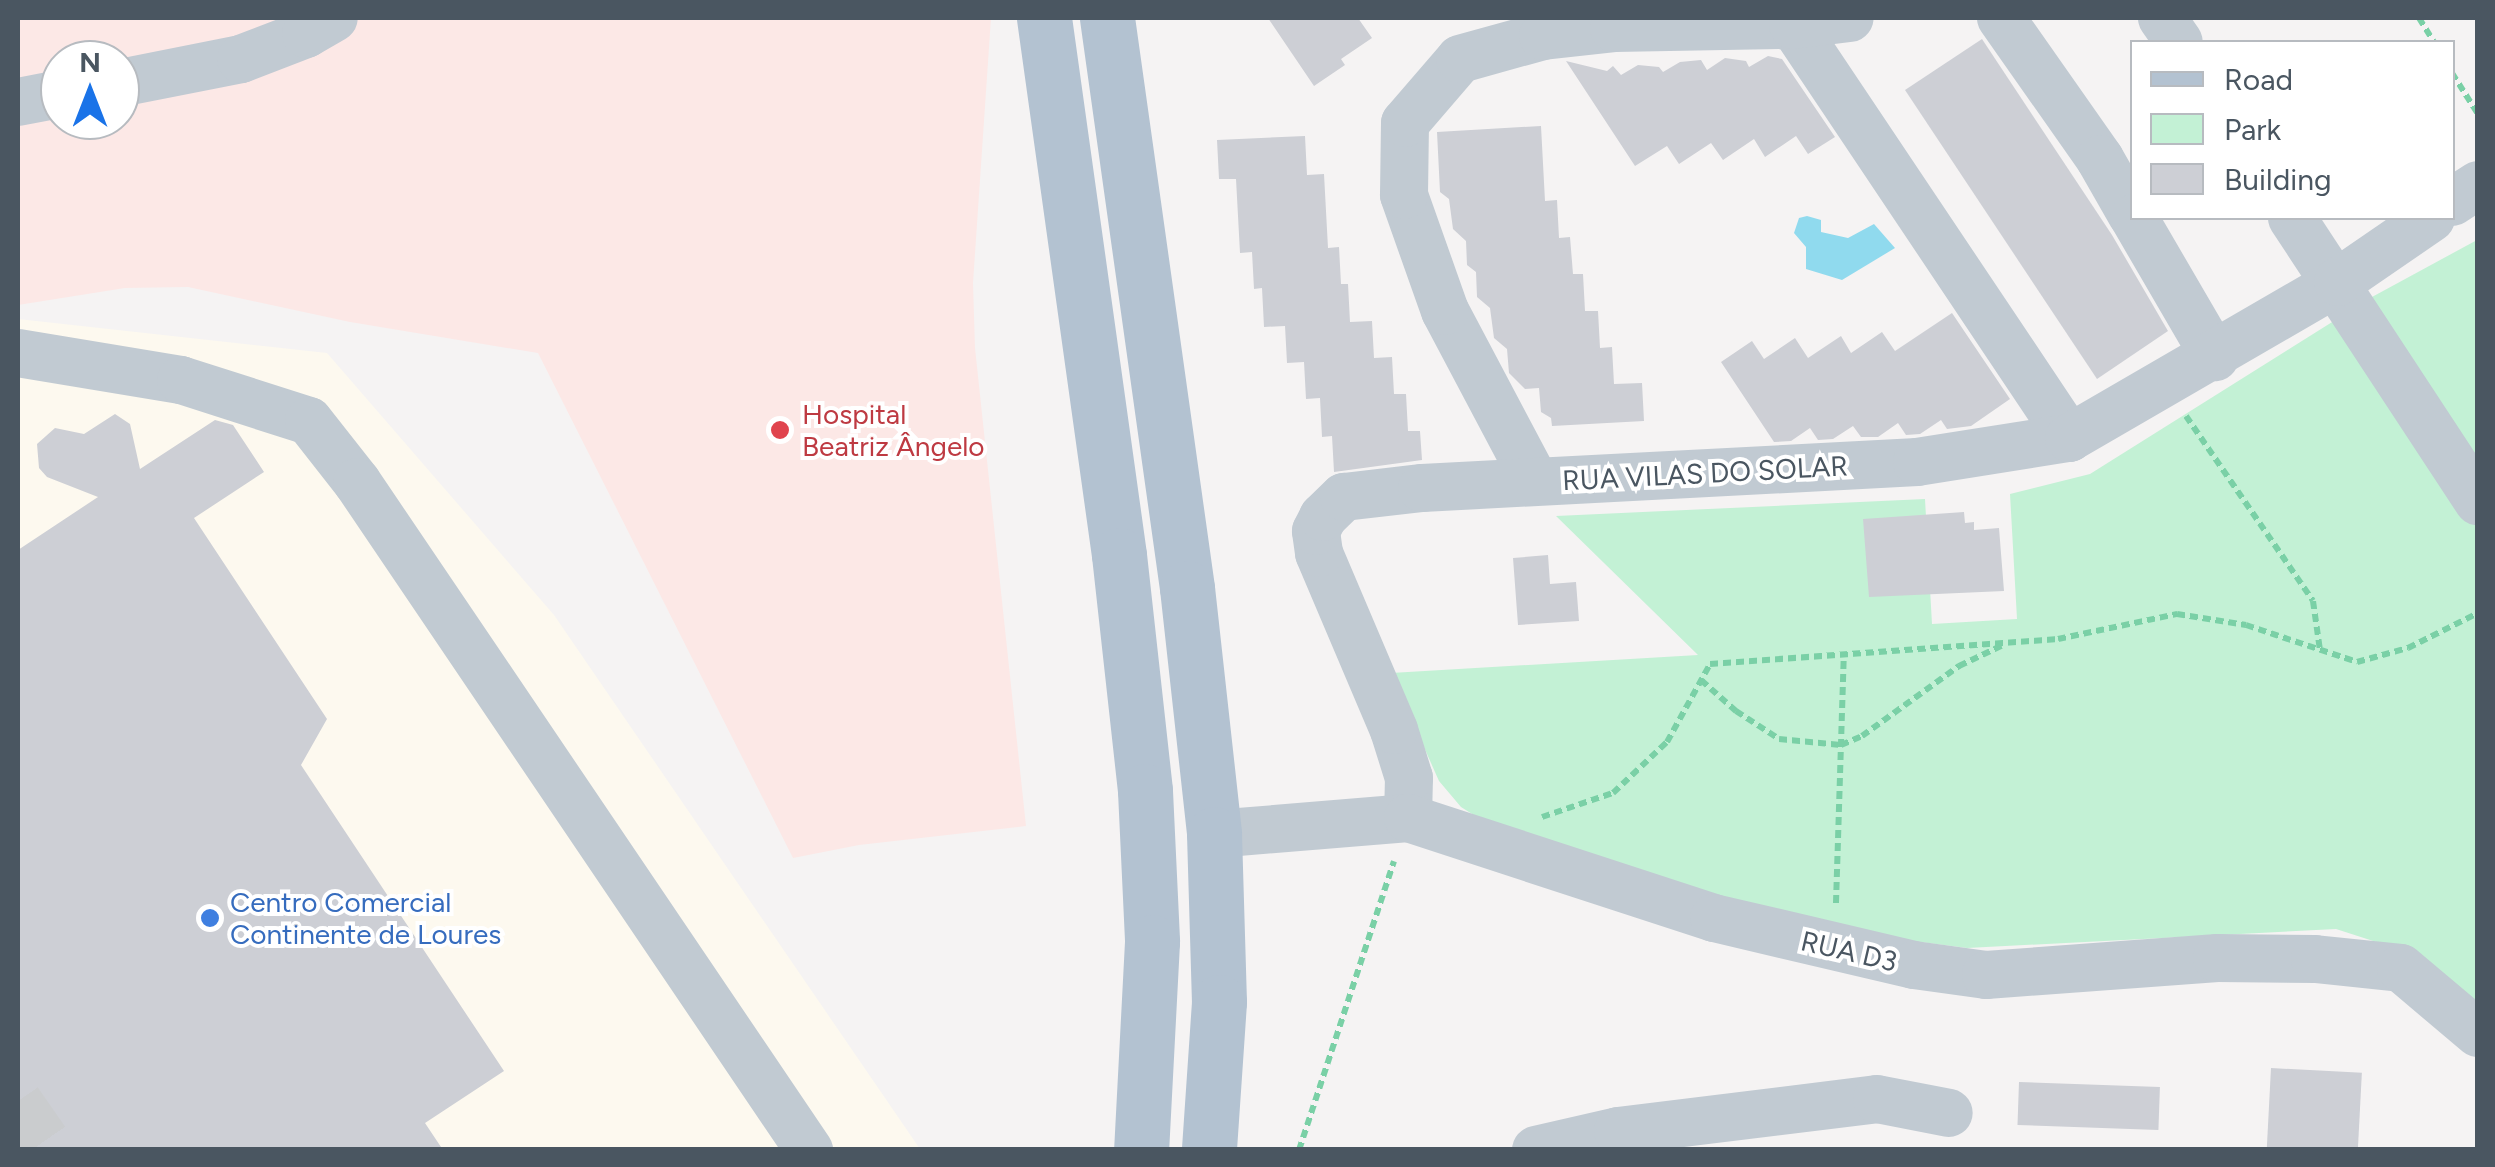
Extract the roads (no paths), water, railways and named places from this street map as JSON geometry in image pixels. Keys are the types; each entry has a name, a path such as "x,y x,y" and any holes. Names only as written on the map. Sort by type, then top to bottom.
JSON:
{"main road":[{"path":"1044,18 1119,554 1145,791 1152,942 1141,1150"},
{"path":"1108,18 1187,588 1214,834 1220,1002 1209,1150"}],"street":[{"path":"140,79 241,59 306,34 334,18"},
{"name":"RUA VILAS DO SOLAR","path":"1850,18 1793,25 1614,28 1542,36 1460,59 1404,123 1404,196 1445,311 1535,482 1917,462 2068,438 2215,357 2338,282 2427,220"},
{"path":"2001,18 2100,159 2130,211"},
{"path":"2162,18 2178,40"},
{"path":"1793,25 2068,438"},
{"path":"2455,200 2478,185"},
{"path":"2135,220 2215,357"},
{"path":"2293,220 2338,282 2478,500"},
{"path":"18,353 181,380 309,420 357,482 810,1150"},
{"path":"1408,818 1409,778 1404,762 1322,567 1316,531 1331,507 1344,497 1362,492 1535,482"},
{"name":"RUA D3","path":"1214,834 1408,818 1714,918 1835,948 1986,975 2217,958 2316,960 2401,968 2478,1032"},
{"path":"1536,1150 1618,1131 1877,1098 1949,1113"}],"water":[{"path":"1799,218 1821,220 1821,232 1848,238 1874,224 1895,248 1842,280 1806,269 1806,247 1794,233"}],"tunnel":[{"path":"18,1101 52,1150"}],"place":[{"name":"Hospital Beatriz Ângelo","path":"780,430"},
{"name":"Centro Comercial Continente de Loures","path":"210,918"}]}
